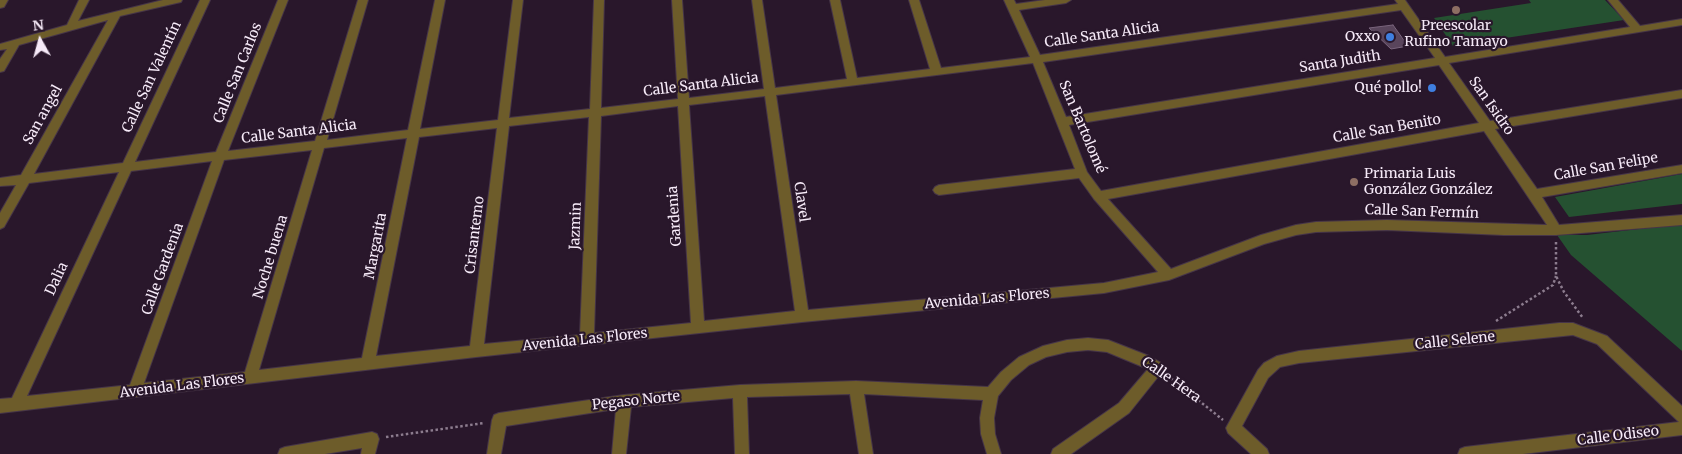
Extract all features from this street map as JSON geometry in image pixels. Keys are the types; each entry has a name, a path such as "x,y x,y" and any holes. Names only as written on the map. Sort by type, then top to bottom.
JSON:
{"street":[{"path":"0,5 3,0"},
{"path":"71,26 84,0"},
{"path":"0,47 116,14 177,0"},
{"name":"Calle San Valentín","path":"127,168 205,0"},
{"name":"Calle San Carlos","path":"220,156 283,0"},
{"name":"Noche buena","path":"250,377 363,0"},
{"name":"Margarita","path":"368,363 440,0"},
{"name":"Crisantemo","path":"476,351 518,0"},
{"name":"Jazmin","path":"587,340 596,113 598,0"},
{"name":"Gardenia","path":"677,0 698,328"},
{"name":"Clavel","path":"758,0 802,316"},
{"path":"836,0 853,83"},
{"path":"914,0 936,73"},
{"path":"1010,4 1066,0"},
{"path":"1614,0 1637,29"},
{"name":"Calle Santa Alicia","path":"0,182 936,73 1037,60 1402,3"},
{"name":"San Isidro","path":"1402,3 1534,194 1556,230"},
{"name":"San Bartolomé","path":"1010,4 1037,60 1082,173 1098,196 1169,275"},
{"name":"San angel","path":"0,224 116,14"},
{"name":"Santa Judith","path":"1062,122 1682,22"},
{"path":"0,68 16,42"},
{"name":"Calle San Benito","path":"1098,196 1487,126 1682,94"},
{"name":"Calle Gardenia","path":"134,392 220,156"},
{"name":"Dalia","path":"16,405 127,168"},
{"name":"Calle San Felipe","path":"1534,194 1682,170"},
{"path":"939,190 1082,173"},
{"name":"Calle San Fermín","path":"1169,275 1261,240 1296,230 1316,227 1387,225 1504,230 1556,230 1682,220"},
{"name":"Avenida Las Flores","path":"0,406 134,392 368,363 802,316 1104,288 1169,275"},
{"name":"Calle Selene","path":"1233,428 1263,374 1277,362 1299,357 1559,329 1573,329 1602,340 1682,416"},
{"name":"Calle Hera","path":"991,394 1006,376 1024,361 1043,352 1066,346 1088,344 1108,346 1144,360 1158,368"},
{"path":"1058,454 1124,408 1158,368"},
{"path":"856,387 866,454"},
{"name":"Pegaso Norte","path":"499,420 624,401 740,391 856,387 991,394"},
{"path":"740,391 742,454"},
{"path":"991,394 987,418 988,434 994,454"},
{"path":"619,454 624,401"},
{"path":"494,454 499,420"},
{"path":"1233,428 1262,454"},
{"name":"Calle Odiseo","path":"1465,454 1682,428"},
{"path":"285,454 372,438 368,454"}],"path":[{"path":"1556,230 1556,276 1564,292 1584,319"},
{"path":"1495,322 1553,285 1556,276"},
{"name":"Calle Hera","path":"1158,368 1193,394 1233,428"},
{"path":"372,438 499,420"}],"green space":[{"path":"1529,0 1605,0 1624,20 1453,46 1434,18 1531,3"},
{"path":"1682,174 1682,204 1569,217 1555,197"},
{"path":"1682,224 1682,351 1571,255 1557,235 1587,235"}],"building":[{"name":"Oxxo","path":"1393,25 1408,46 1391,49 1369,28"}],"place":[{"name":"Preescolar Rufino Tamayo","path":"1456,10"},
{"name":"Oxxo","path":"1390,37"},
{"name":"Qué pollo!","path":"1432,88"},
{"name":"Primaria Luis González González","path":"1354,182"}]}
